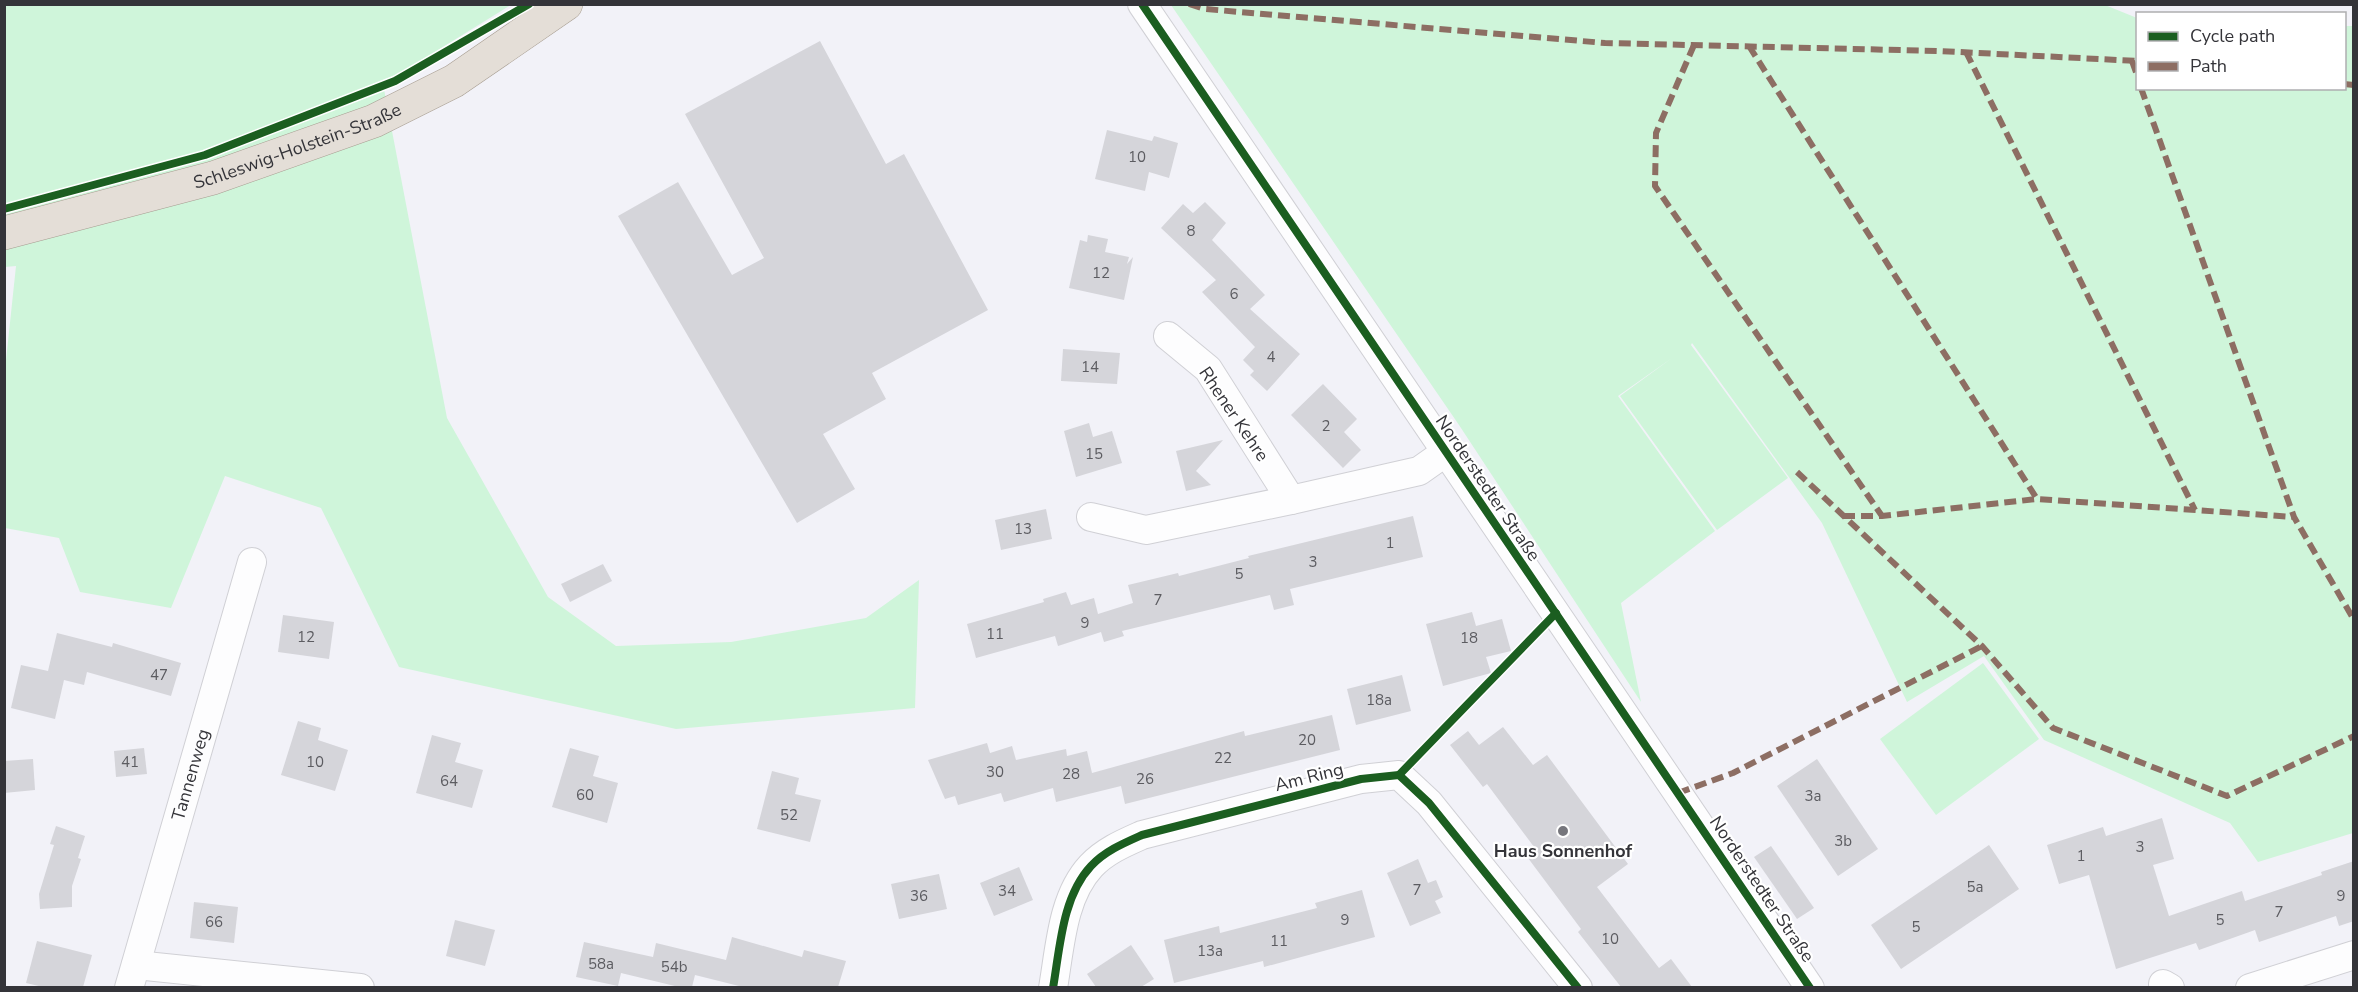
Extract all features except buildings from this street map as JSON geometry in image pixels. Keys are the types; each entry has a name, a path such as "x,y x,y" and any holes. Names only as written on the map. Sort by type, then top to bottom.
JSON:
{"main road":[{"name":"Schleswig-Holstein-Straße","path":"4,234 213,178 374,121 454,81 566,4"}],"street":[{"name":"Norderstedter Straße","path":"1142,4 1810,987"},
{"name":"Rhener Kehre","path":"1168,336 1208,369 1291,500"},
{"path":"1091,517 1146,530 1419,471 1446,452"},
{"name":"Tannenweg","path":"133,976 252,562"},
{"name":"Am Ring","path":"1053,987 1072,893 1091,866 1111,849 1142,835 1361,779 1399,775 1429,803 1578,987"},
{"path":"2250,987 2354,956"},
{"path":"133,976 360,987"}],"green space":[{"path":"5,5 511,5 383,84 447,418 548,597 616,646 731,642 866,618 919,580 915,708 676,729 399,667 321,508 225,476 171,608 80,592 59,538 5,528 4,379 16,266 5,267"},
{"path":"1171,5 2105,5 2136,18 2136,90 2346,90 2346,26 2353,26 2353,833 2258,862 2230,823 2044,740 1984,656 1907,702 1822,523 1692,343 1691,345 1788,478 1717,530 1620,396 1672,358 1618,396 1715,531 1621,603 1641,702 1459,425"},
{"path":"1983,663 2039,739 1936,815 1880,739"}],"marked path":[{"path":"1189,4 1205,9 1605,43 1939,51 2136,61"},
{"path":"1694,45 1656,133 1655,186 1882,516"},
{"path":"1749,46 2037,499"},
{"path":"1966,52 2195,510"},
{"path":"2132,61 2136,72"},
{"path":"2346,84 2354,85"},
{"path":"2142,90 2294,517 2354,620"},
{"path":"1797,472 1982,646 2053,728 2227,796 2354,736"},
{"path":"1843,516 1882,516 2037,499 2294,517"},
{"path":"1678,793 1733,773 1982,646"}],"cycle path":[{"path":"4,209 205,155 395,81 529,4"},
{"path":"1142,4 1810,988"},
{"path":"1399,775 1556,613"},
{"path":"1053,988 1060,940 1074,893 1091,866 1109,852 1142,835 1361,779 1399,775 1429,803 1578,988"}],"place":[{"name":"Haus Sonnenhof","path":"1563,831"}]}
